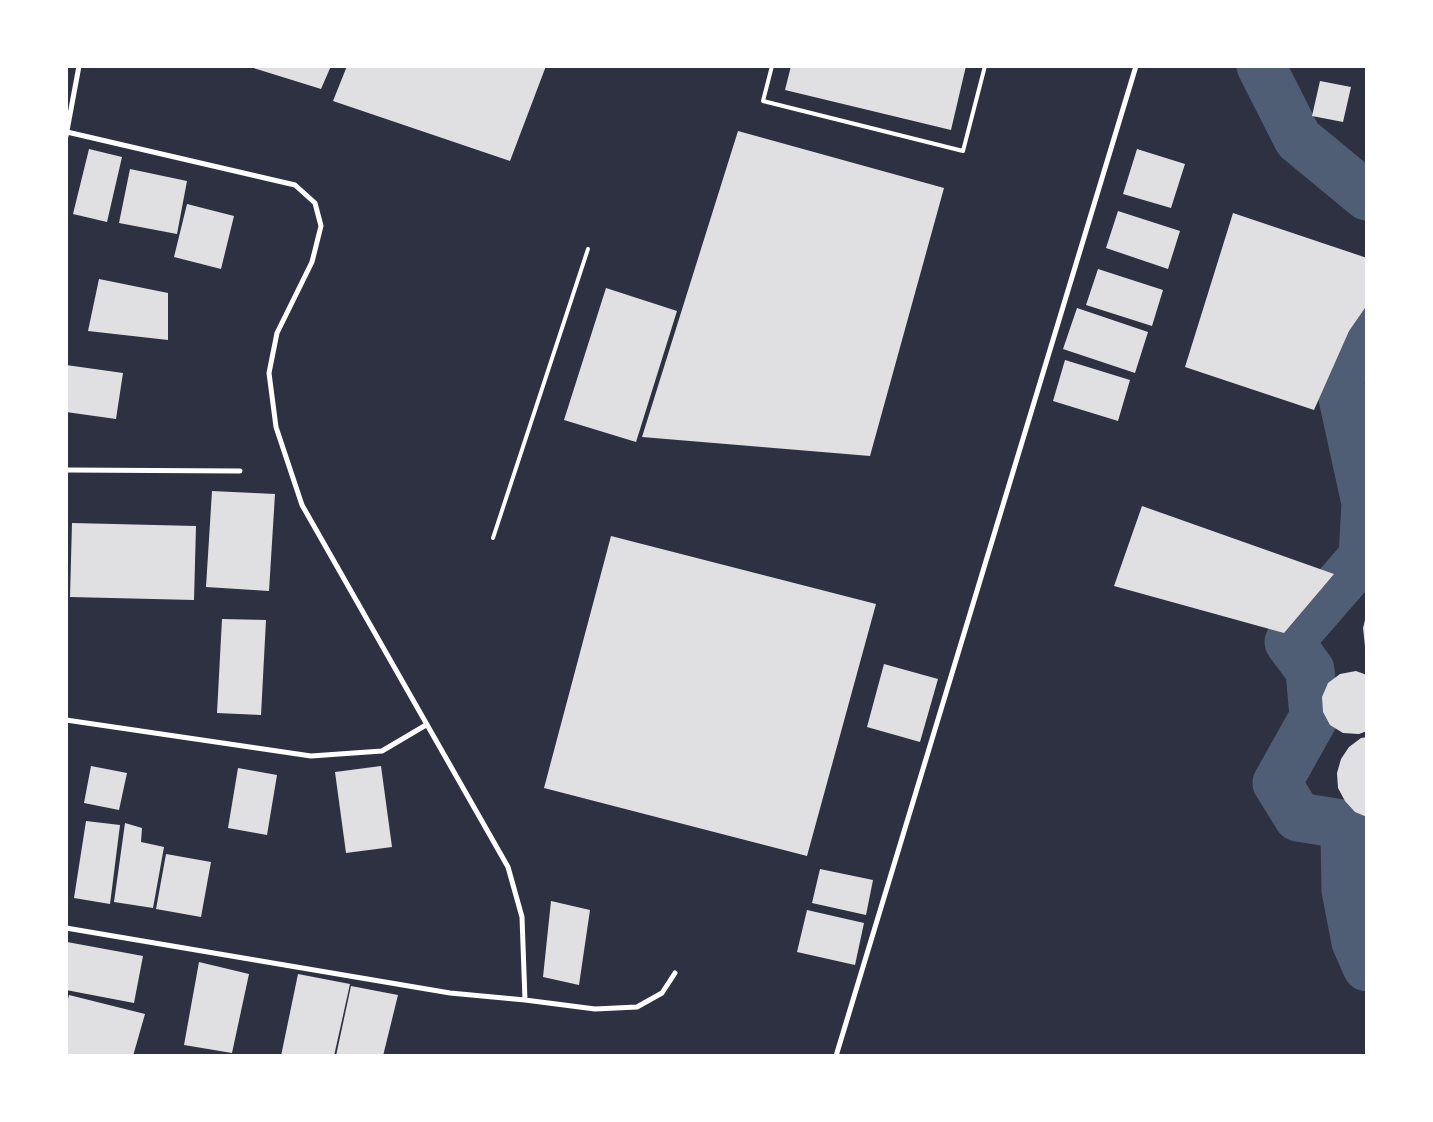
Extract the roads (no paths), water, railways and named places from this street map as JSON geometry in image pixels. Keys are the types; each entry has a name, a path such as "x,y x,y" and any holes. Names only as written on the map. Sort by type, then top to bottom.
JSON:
{"street":[{"path":"79,66 67,134 295,185 315,203 320,226 312,262 277,333 269,373 276,427 302,505 508,867 522,917 525,1000"},
{"path":"836,1056 1136,66"},
{"path":"66,470 240,471"},
{"path":"66,720 311,756 382,751 426,725"},
{"path":"66,928 450,993 595,1009 637,1007 662,993 675,973"}],"lane":[{"path":"772,66 763,101 964,151 986,66"},
{"path":"493,538 588,249"}],"waterway":[{"path":"1261,66 1298,139 1367,196"},
{"path":"1367,322 1361,330 1339,380 1366,503 1363,557 1289,642 1310,670 1314,717 1277,783 1298,817 1342,824 1345,835 1346,890 1356,942 1367,967"}]}
